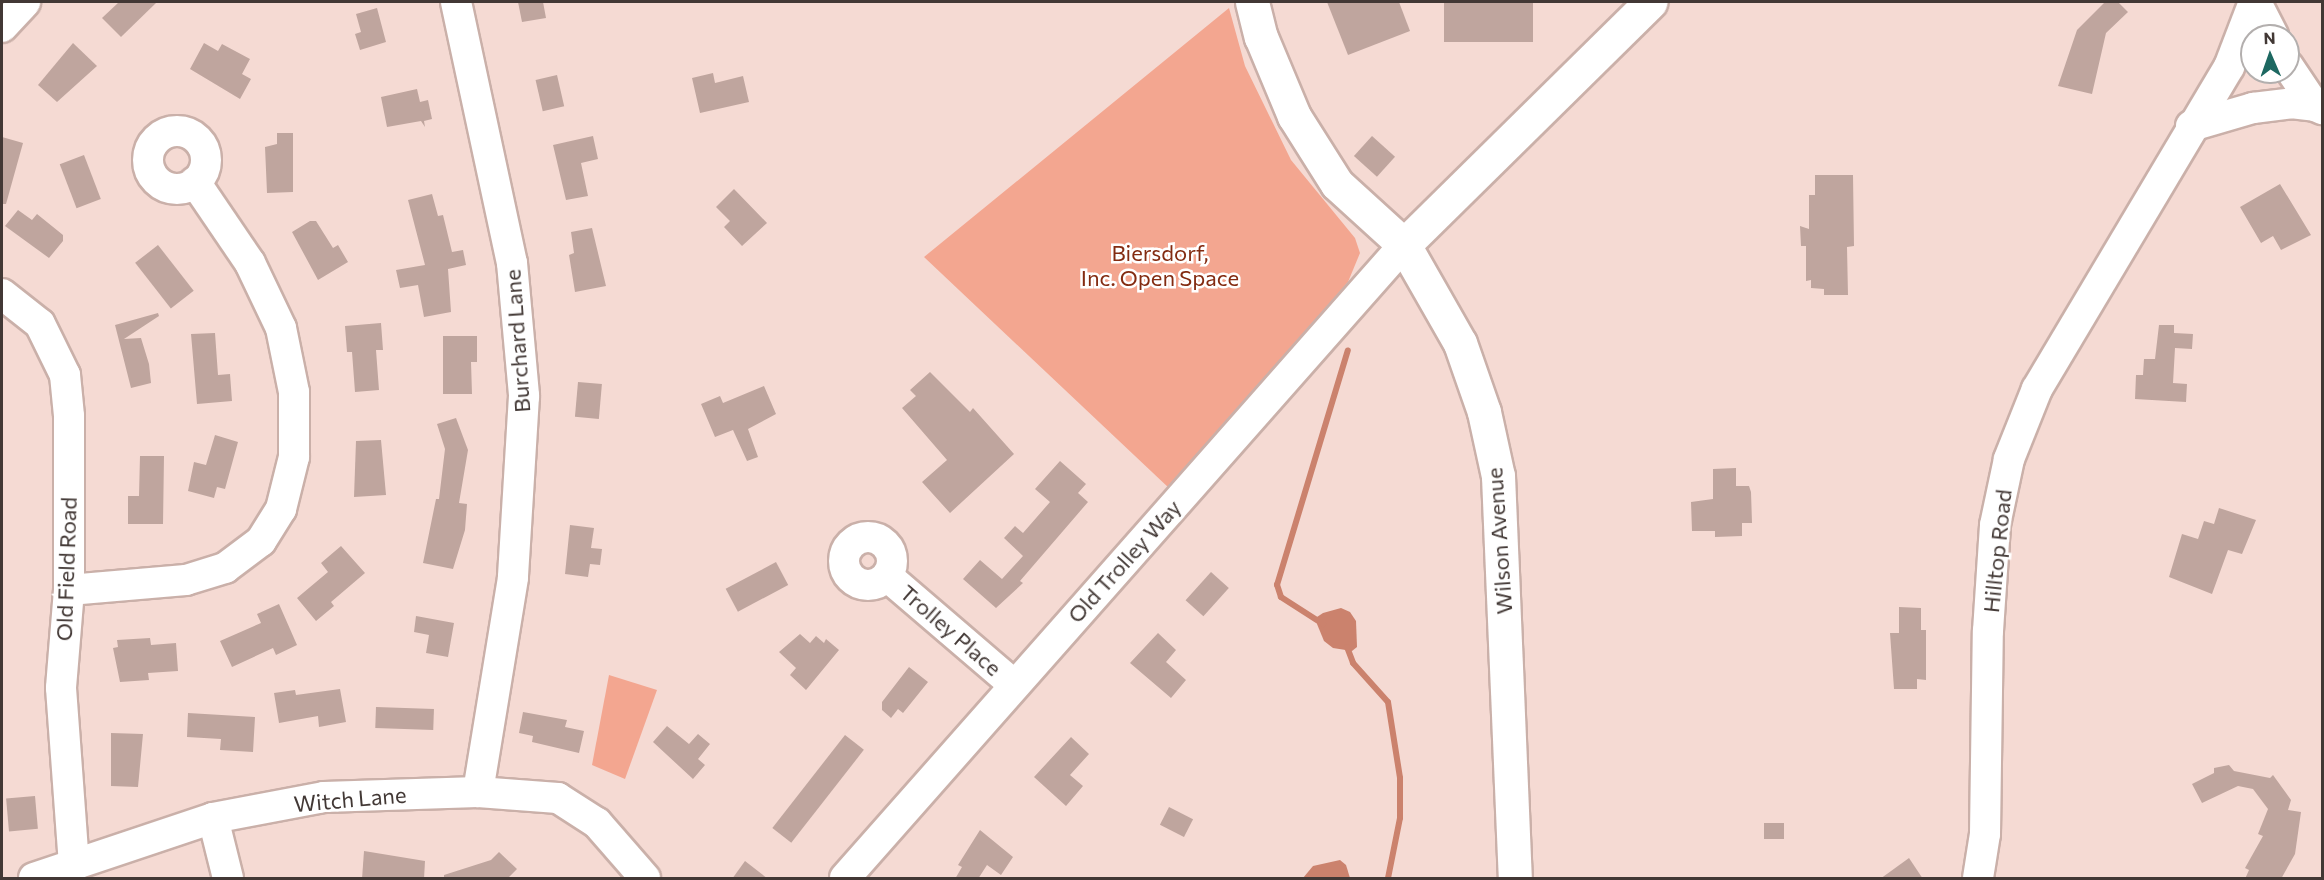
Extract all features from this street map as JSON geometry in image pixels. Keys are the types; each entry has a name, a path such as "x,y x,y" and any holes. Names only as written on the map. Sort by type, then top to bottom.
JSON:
{"main road":[{"name":"Wilson Avenue","path":"1252,2 1261,37 1294,116 1337,184 1404,245 1461,343 1484,412 1498,476 1515,879"},
{"path":"1404,245 1650,2"}],"street":[{"path":"2,27 25,2"},
{"name":"Burchard Lane","path":"456,2 512,263 524,396 513,578 478,792"},
{"path":"2255,2 2267,24"},
{"name":"Hilltop Road","path":"1978,879 1985,834 1988,631 1995,525 2008,459 2037,389 2191,126 2229,67 2255,2"},
{"path":"2300,82 2319,108"},
{"path":"2191,126 2253,108 2291,102 2319,108"},
{"path":"69,590 186,580 225,568 261,541 281,508 294,457 294,403 281,328 250,263 195,182"},
{"name":"Old Trolley Way","path":"845,879 1404,245"},
{"name":"Old Field Road","path":"2,294 40,324 65,375 69,416 69,590 61,688 74,867"},
{"name":"Trolley Place","path":"887,576 1014,685"},
{"name":"Witch Lane","path":"34,879 213,818 324,797 478,792 558,798 597,823 645,879"},
{"path":"213,818 228,879"}],"green space":[{"name":"Biersdorf, Inc. Open Space","path":"1229,8 1245,66 1291,160 1355,238 1360,253 1348,282 1170,489 924,257"},
{"path":"609,675 657,690 625,779 592,765"}],"shaded area":[{"path":"1341,608 1350,612 1356,621 1357,647 1352,651 1333,648 1324,641 1317,624 1317,617 1323,613"},
{"path":"1340,860 1346,865 1350,878 1303,878 1313,866"}],"building":[{"path":"119,2 157,2 121,37 102,18"},
{"path":"518,2 543,2 546,18 522,22"},
{"path":"1327,2 1399,2 1410,31 1348,55"},
{"path":"1444,2 1533,2 1533,42 1444,42"},
{"path":"2105,2 2118,2 2128,12 2106,33 2092,94 2058,86 2077,30"},
{"path":"377,8 386,42 360,50 355,34 361,32 356,14"},
{"path":"73,43 97,66 57,102 38,85"},
{"path":"204,43 218,51 222,44 250,59 242,74 251,79 240,99 190,69"},
{"path":"713,73 715,83 743,76 749,102 700,113 692,78"},
{"path":"557,75 564,106 543,111 536,80"},
{"path":"417,89 420,102 428,100 432,119 424,121 425,127 421,121 387,127 381,97"},
{"path":"277,133 293,133 293,192 267,193 265,147 277,144"},
{"path":"593,136 598,159 581,163 588,196 566,200 553,145"},
{"path":"1372,136 1395,157 1377,177 1354,156"},
{"path":"2,137 23,143 6,204 2,204"},
{"path":"84,155 101,199 77,208 60,164"},
{"path":"1815,175 1853,175 1854,246 1847,247 1848,295 1824,295 1824,289 1811,288 1811,280 1806,281 1806,246 1801,246 1800,226 1809,229 1809,195 1815,195"},
{"path":"2280,184 2311,235 2281,250 2273,236 2261,243 2240,207"},
{"path":"734,189 767,223 742,246 724,227 730,221 716,207"},
{"path":"432,194 438,216 443,215 452,252 463,250 466,265 448,269 451,312 424,317 418,285 400,288 396,270 425,265 408,200"},
{"path":"18,210 32,220 37,214 63,235 63,241 49,258 5,226"},
{"path":"310,221 316,221 333,248 338,245 348,262 318,280 292,232"},
{"path":"592,228 606,286 575,292 569,255 574,253 571,232"},
{"path":"158,245 194,291 171,309 135,263"},
{"path":"158,313 159,316 124,339 141,338 149,364 151,383 131,388 115,325"},
{"path":"381,323 383,350 376,350 379,390 355,392 352,352 347,352 345,326"},
{"path":"2159,325 2174,325 2174,333 2193,334 2192,349 2175,348 2173,383 2187,384 2186,402 2135,399 2136,375 2143,375 2144,359 2155,359"},
{"path":"215,333 218,375 230,374 232,401 197,404 191,334"},
{"path":"443,336 477,336 477,362 471,362 472,394 443,394"},
{"path":"930,372 970,412 973,408 1014,454 950,513 922,482 947,460 902,408 916,396 910,390"},
{"path":"578,382 602,384 599,419 575,417"},
{"path":"764,386 776,414 748,429 758,457 747,461 733,430 715,437 701,404 720,396 723,403"},
{"path":"456,418 468,450 459,503 467,504 465,530 453,569 423,563 436,499 439,499 445,449 437,424"},
{"path":"215,435 238,442 225,489 217,487 214,498 188,491 194,462 206,465"},
{"path":"381,440 386,495 354,497 356,441"},
{"path":"140,456 164,456 163,524 128,524 128,496 139,496"},
{"path":"1060,461 1086,484 1078,493 1088,502 1020,581 1023,583 996,608 963,579 980,560 1002,579 1023,556 1004,538 1015,526 1023,533 1050,502 1035,489"},
{"path":"1736,468 1736,486 1749,486 1751,492 1752,523 1742,523 1742,536 1715,537 1715,531 1692,531 1691,502 1713,499 1713,469"},
{"path":"2219,508 2256,520 2242,554 2228,550 2212,594 2169,577 2182,534 2198,539 2204,521 2214,524"},
{"path":"570,525 594,528 591,548 602,549 600,565 590,564 588,577 565,574"},
{"path":"341,546 365,573 331,602 334,606 316,621 297,598 328,572 321,563"},
{"path":"776,562 788,585 738,612 726,589"},
{"path":"1211,572 1229,588 1203,616 1186,600"},
{"path":"279,604 297,645 276,655 273,648 232,667 220,641 261,623 257,614"},
{"path":"1899,607 1921,608 1921,630 1926,630 1926,680 1917,679 1917,689 1894,689 1890,633 1899,633"},
{"path":"416,616 454,623 448,657 426,653 429,635 414,632"},
{"path":"1158,633 1176,650 1166,662 1186,680 1171,698 1130,663"},
{"path":"800,634 810,643 816,636 824,643 826,639 839,650 806,690 790,675 796,668 779,652"},
{"path":"150,638 151,645 176,643 178,671 148,673 149,680 120,682 113,648 118,647 117,640"},
{"path":"909,667 928,682 903,713 898,709 891,718 882,710 882,702"},
{"path":"340,689 346,722 319,727 318,716 279,723 274,693 295,690 296,695"},
{"path":"376,707 434,709 433,730 375,728"},
{"path":"523,712 567,720 565,727 584,731 579,753 532,742 533,736 519,733"},
{"path":"188,713 255,717 253,752 220,750 221,739 187,737"},
{"path":"667,726 689,744 698,734 710,744 698,759 705,765 693,779 653,742"},
{"path":"111,733 143,734 138,787 111,786"},
{"path":"845,735 864,750 791,843 772,828"},
{"path":"1071,737 1089,754 1070,775 1083,786 1066,806 1034,777"},
{"path":"2229,765 2234,771 2270,778 2273,775 2291,800 2288,810 2301,812 2295,854 2281,879 2245,879 2249,870 2245,868 2263,836 2258,834 2268,809 2253,789 2238,786 2202,803 2192,784 2214,773 2214,768"},
{"path":"35,796 38,829 9,831 6,799"},
{"path":"1169,807 1193,819 1184,837 1160,825"},
{"path":"1764,823 1784,823 1784,839 1764,839"},
{"path":"980,830 1013,857 1001,875 987,865 978,879 955,879 962,867 958,865"},
{"path":"364,851 425,861 424,879 362,879"},
{"path":"499,852 517,869 507,879 444,879 444,875 491,860"},
{"path":"1909,858 1923,879 1880,879"},
{"path":"745,861 768,879 732,879"}],"waterway":[{"path":"1323,624 1281,597 1277,585 1348,350"},
{"path":"1347,647 1353,663 1388,702 1400,778 1400,818 1388,878"}]}
